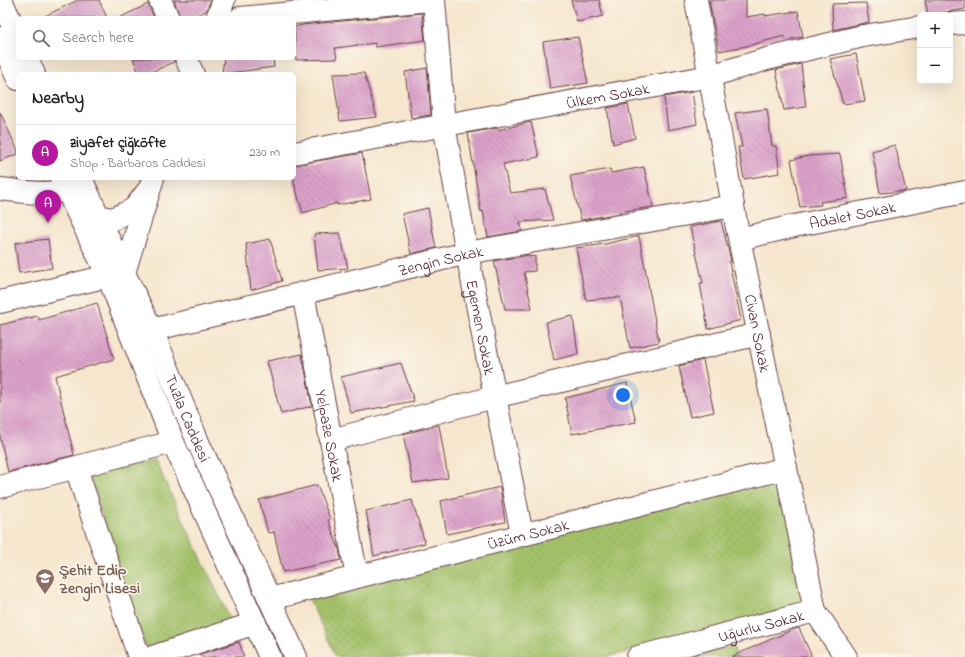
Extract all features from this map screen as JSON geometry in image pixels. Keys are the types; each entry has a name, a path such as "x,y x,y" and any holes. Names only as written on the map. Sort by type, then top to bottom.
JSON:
{"street":[{"path":"1,0 16,33"},
{"path":"160,0 167,16"},
{"path":"218,16 224,0"},
{"path":"261,16 430,0"},
{"name":"Egemen Sokak","path":"434,0 444,124 494,397 522,535"},
{"name":"Civan Sokak","path":"696,0 733,206 815,611 846,657"},
{"path":"953,24 965,23"},
{"name":"Ülkem Sokak","path":"296,153 444,124 710,76 767,59 848,40 917,28"},
{"path":"0,38 16,74"},
{"path":"28,60 33,72"},
{"path":"187,60 193,72"},
{"path":"195,72 200,60"},
{"path":"98,216 113,219 134,209 156,181"},
{"path":"0,302 116,274 156,181"},
{"path":"0,189 53,193 73,182"},
{"name":"Tuzla Caddesi","path":"73,182 98,216 173,442 270,657"},
{"name":"Tuzla Caddesi","path":"73,182 116,274 152,330 198,442 296,657"},
{"name":"Adalet Sokak","path":"740,239 794,226 965,192"},
{"name":"Zengin Sokak","path":"152,330 467,253 733,206"},
{"name":"Yelpaze Sokak","path":"303,293 356,577"},
{"path":"331,440 494,397 759,334"},
{"path":"0,488 173,442"},
{"path":"76,468 139,657"},
{"name":"Üzüm Sokak","path":"270,599 786,468"},
{"name":"Uğurlu Sokak","path":"638,657 815,611"},
{"path":"153,657 255,623"}],"green space":[{"path":"155,460 231,621 145,647 89,475"},
{"path":"780,479 811,605 607,657 336,657 305,590"},
{"path":"734,646 736,657 689,657"}],"building":[{"path":"78,0 99,0 106,16 45,16"},
{"path":"174,0 211,0 206,11 195,16 179,16"},
{"path":"571,0 599,0 603,16 577,22"},
{"path":"709,0 746,0 746,17 798,11 803,37 785,40 784,36 747,46 719,51"},
{"path":"925,0 965,0 965,9 946,12 927,12"},
{"path":"866,3 869,22 833,30 832,4"},
{"path":"148,4 153,16 123,16"},
{"path":"422,13 425,40 375,47 375,43 335,48 337,59 296,60 296,27"},
{"path":"578,37 588,83 550,89 543,42"},
{"path":"856,54 865,101 843,104 830,59"},
{"path":"134,60 174,60 174,62 152,72 138,72"},
{"path":"224,60 273,60 274,67 237,72 222,72"},
{"path":"801,64 806,107 784,110 776,70"},
{"path":"427,68 431,115 411,118 405,72"},
{"path":"364,73 377,117 340,121 333,74"},
{"path":"692,92 697,124 668,130 664,97"},
{"path":"628,104 635,138 613,144 607,108"},
{"path":"767,109 772,146 776,146 780,173 744,179 738,147 742,147 735,113"},
{"path":"0,112 16,147 16,155 0,161"},
{"path":"531,122 539,157 503,164 510,193 545,189 553,220 520,222 522,231 488,237 483,211 481,212 468,133 497,128 498,130"},
{"path":"895,145 906,191 880,193 872,151"},
{"path":"362,153 371,199 337,205 337,203 303,213 294,183 294,180 296,180 296,165"},
{"path":"840,154 848,198 820,202 821,205 800,207 791,160 808,156"},
{"path":"644,167 653,207 581,220 570,176 610,169 611,173"},
{"path":"428,208 436,248 411,254 402,214"},
{"path":"721,221 731,261 729,262 741,320 708,329 700,283 703,283 690,227"},
{"path":"340,233 348,268 318,270 314,234"},
{"path":"639,236 659,342 630,348 620,297 586,300 576,248 605,244"},
{"path":"48,239 52,268 19,273 15,243"},
{"path":"270,239 282,281 251,290 246,244"},
{"path":"529,255 529,257 535,256 535,271 524,272 532,309 505,309 494,261"},
{"path":"97,303 114,359 55,376 74,455 8,472 0,436 0,325 38,316 39,320"},
{"path":"573,316 578,354 554,360 546,322"},
{"path":"302,354 312,406 281,414 267,361"},
{"path":"703,360 714,412 690,417 679,366"},
{"path":"401,363 414,401 351,413 341,377"},
{"path":"627,383 636,422 572,434 565,398"},
{"path":"439,425 448,478 413,483 403,434"},
{"path":"317,485 330,519 328,520 339,549 341,560 283,572 274,532 268,533 259,500"},
{"path":"500,487 505,522 447,534 441,501"},
{"path":"412,500 425,543 374,556 366,511"},
{"path":"799,628 812,657 731,657 794,629"},
{"path":"239,642 244,657 201,657 200,654"}],"place":[{"name":"ziyafet çiğköfte","path":"48,223"},
{"name":"Şehit Edip Zengin Lisesi","path":"45,595"}]}
